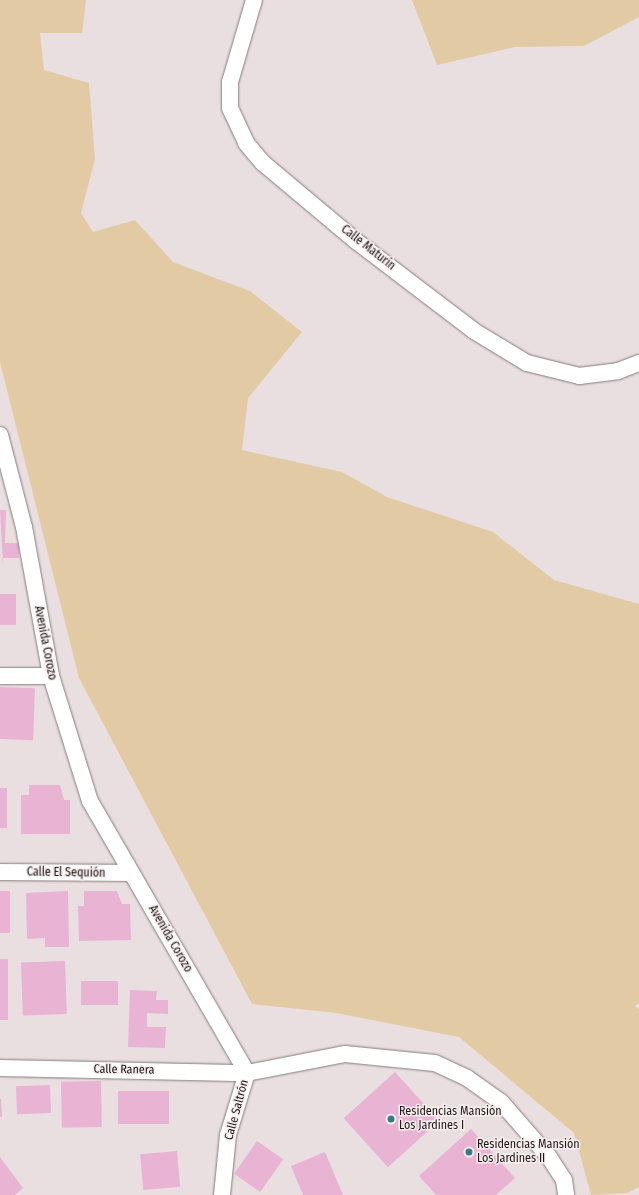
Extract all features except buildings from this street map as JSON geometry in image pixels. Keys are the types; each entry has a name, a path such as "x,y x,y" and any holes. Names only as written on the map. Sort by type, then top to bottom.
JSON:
{"street":[{"name":"Calle Maturín","path":"254,0 230,82 230,108 246,143 264,163 356,241 474,331 527,363 579,376 618,371 639,363"},
{"name":"Avenida Corozo","path":"0,436 3,461 24,527 51,676 90,800 247,1072"},
{"path":"0,676 51,676"},
{"name":"Calle El Sequión","path":"0,872 132,873"},
{"path":"247,1072 345,1054 434,1062 467,1078 501,1102 549,1157 564,1180 566,1195"},
{"name":"Calle Ranera","path":"0,1068 247,1072"},
{"name":"Calle Saltrón","path":"222,1195 228,1135 247,1072"}],"shaded area":[{"path":"0,0 86,0 82,33 40,33 44,70 89,83 95,159 81,213 93,232 135,220 173,262 250,291 302,332 248,398 242,450 342,472 387,497 493,532 554,580 639,604 639,1003 635,1006 639,1009 639,1187 627,1193 591,1195 574,1133 459,1037 336,1013 252,1004 79,678 0,362"},
{"path":"412,0 639,0 639,17 584,46 515,47 437,65"}],"place":[{"name":"Residencias Mansión Los Jardines I","path":"391,1119"},
{"name":"Residencias Mansión Los Jardines II","path":"469,1152"}]}
